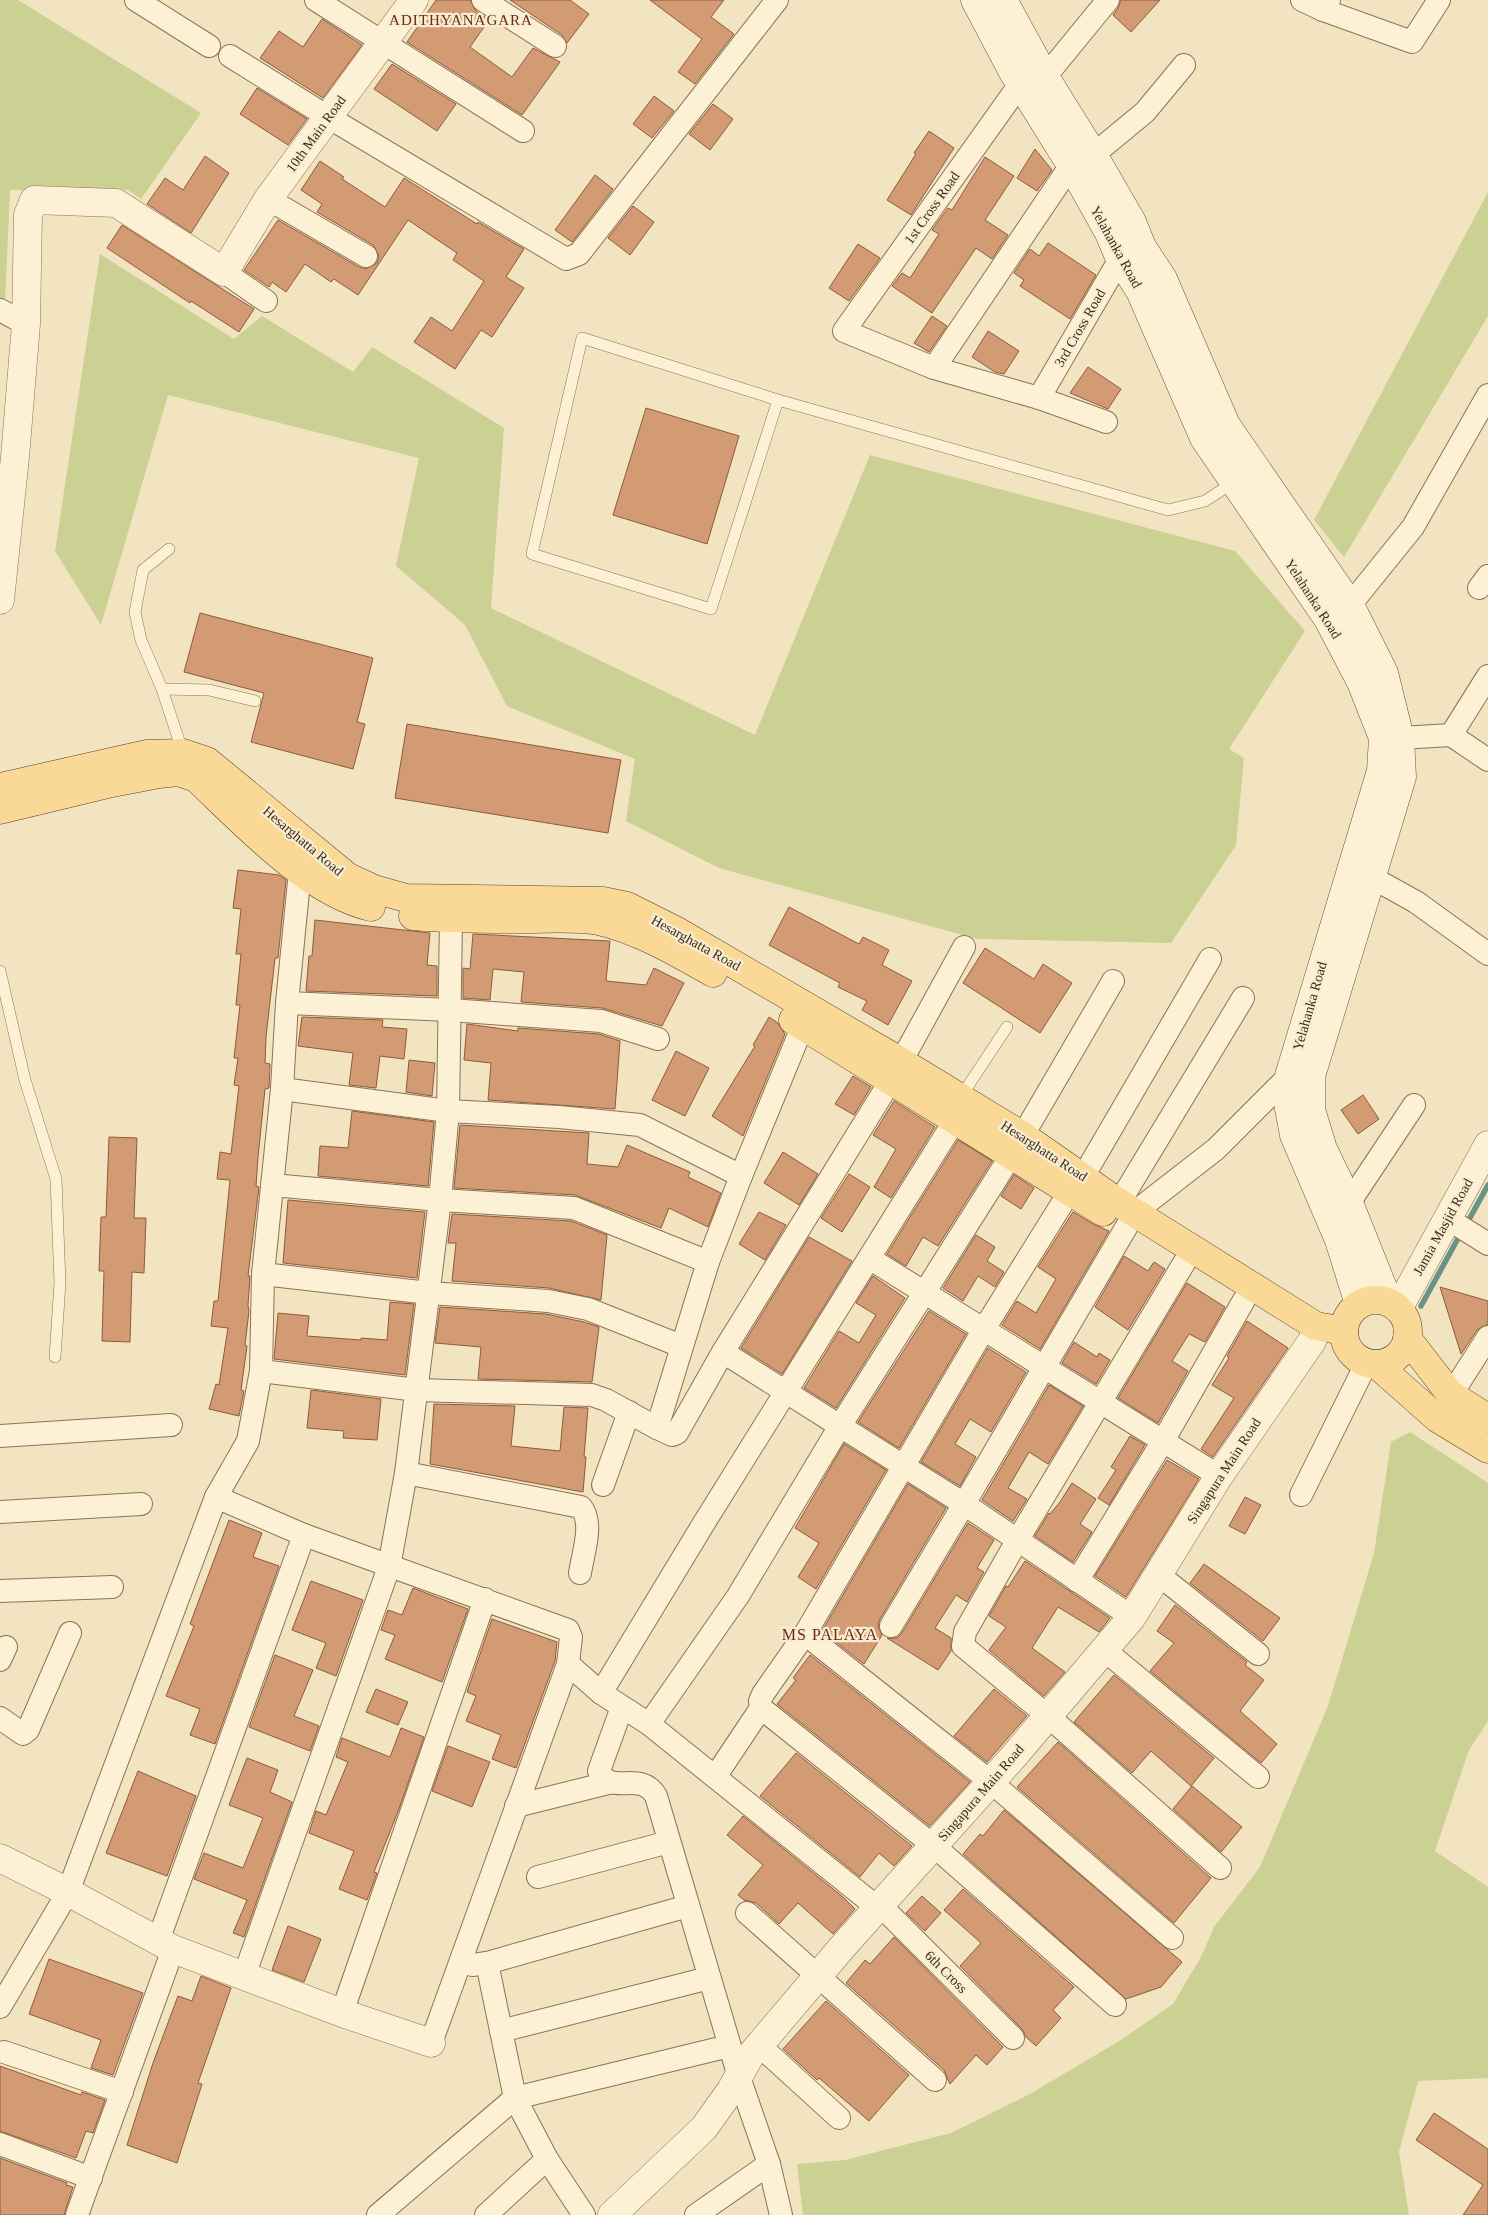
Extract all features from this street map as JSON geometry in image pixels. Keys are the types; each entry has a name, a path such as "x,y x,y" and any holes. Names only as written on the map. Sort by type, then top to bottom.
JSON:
{"main road":[{"name":"10th Main Road","path":"224,272 268,199 414,0"},
{"name":"Yelahanka Road","path":"975,0 1032,81 1082,160 1132,222 1142,247 1163,279 1226,425 1339,612 1360,682 1383,738 1384,756 1381,771 1290,1076 1288,1103 1294,1135 1338,1240 1359,1304"},
{"name":"Yelahanka Road","path":"1003,0 1032,81"},
{"name":"Yelahanka Road","path":"1082,160 1120,259 1140,291 1204,438 1234,482 1339,612 1384,673 1400,738 1402,776 1311,1076 1311,1110 1323,1149 1394,1306"},
{"path":"0,600 8,458 26,324 28,216 34,200 116,203 224,272"},
{"name":"Hesarghatta Road","path":"0,787 147,754 183,753 207,761 348,877 374,889 452,910 598,921 628,930 686,957 803,1025 895,1070"},
{"name":"Hesarghatta Road","path":"0,810 122,781 178,772 196,778 300,871 330,890 364,905 404,915 603,900 627,906 677,931 1077,1184 1246,1284 1344,1345"},
{"name":"Jamia Masjid Road","path":"1394,1306 1466,1230 1488,1145"},
{"name":"Hesarghatta Road","path":"1127,1214 1184,1263 1244,1300 1344,1345"},
{"path":"1378,1300 1394,1306 1404,1317 1407,1338 1396,1356 1386,1362 1344,1345 1347,1318 1359,1304 1378,1300"},
{"path":"1407,1338 1451,1395 1488,1418"},
{"path":"1344,1345 1437,1418 1488,1449"},
{"name":"Singapura Main Road","path":"612,2215 704,2128 739,2077 750,2056 818,1976 991,1782 1132,1617 1219,1476 1344,1345"},
{"path":"0,1858 68,1892 165,1945 342,2013 431,2043"}],"street":[{"path":"136,0 209,46"},
{"path":"316,0 382,44 523,131"},
{"path":"483,0 554,46"},
{"path":"230,56 328,117 566,259 579,254 777,0"},
{"name":"1st Cross Road","path":"934,368 844,331 1032,81 1108,0"},
{"path":"1302,0 1326,5 1412,42 1439,0"},
{"path":"1106,422 1039,398 934,368 1082,160 1145,112 1184,65"},
{"path":"268,199 366,256"},
{"name":"3rd Cross Road","path":"1039,398 1120,259"},
{"path":"224,272 266,301"},
{"path":"0,310 26,324"},
{"path":"1339,612 1413,527 1488,395"},
{"path":"1452,735 1488,676"},
{"path":"1400,738 1452,735 1488,760"},
{"path":"0,2007 68,1892 216,1497 248,1441 261,1371 263,1274 282,1090 287,1003 300,871"},
{"path":"1371,877 1416,902 1488,954"},
{"path":"244,1976 389,1567 406,1472 440,1200 448,1111 452,910"},
{"path":"261,1371 417,1390 592,1395 606,1400 672,1435 677,1433 723,1352 895,1070 964,947"},
{"path":"715,1777 761,1708 760,1701 763,1694 805,1634 984,1329 1077,1184 1210,959"},
{"path":"649,1724 738,1596 840,1426 1017,1145 1114,981"},
{"path":"891,1626 1044,1367 1243,998"},
{"path":"287,1003 450,1010 601,1022 658,1039"},
{"path":"657,1428 708,1262 803,1025"},
{"path":"1127,1214 1216,1149 1290,1076"},
{"path":"282,1090 448,1111 559,1116 640,1125 741,1176"},
{"path":"1349,1203 1414,1105"},
{"path":"601,1693 784,1393 869,1258 957,1109"},
{"path":"272,1185 440,1200 574,1208 708,1262"},
{"path":"869,1258 1219,1476"},
{"path":"1184,1263 1017,1541 965,1632 963,1646 1048,1716 1220,1868"},
{"path":"263,1274 429,1293 548,1301 588,1309 681,1346"},
{"path":"1077,1580 1163,1441 1244,1300"},
{"path":"1451,1395 1488,1337"},
{"path":"1301,1495 1344,1345"},
{"path":"723,1352 784,1393 964,1504 1132,1617"},
{"path":"603,1485 629,1412"},
{"path":"0,1436 171,1425"},
{"path":"406,1472 581,1506 587,1514 587,1531 580,1573"},
{"path":"216,1497 304,1535 568,1630 571,1637 568,1664 431,2043"},
{"path":"0,1512 141,1504"},
{"path":"77,2215 122,2092 165,1945 304,1535"},
{"path":"1159,1575 1258,1654"},
{"path":"0,1591 112,1587"},
{"path":"342,2013 485,1600"},
{"path":"0,1718 22,1734 28,1730 70,1633"},
{"path":"805,1634 991,1782 1172,1938"},
{"path":"1103,1649 1258,1777"},
{"name":"6th Cross","path":"568,1664 601,1693 649,1724 879,1907 1013,2038"},
{"path":"608,1783 602,1778 599,1771 622,1707"},
{"path":"761,1708 934,1846 1115,2005"},
{"path":"516,1806 608,1783 640,1783 648,1786 656,1796 729,2046 769,2164 780,2215"},
{"path":"538,1877 669,1842"},
{"path":"458,1966 487,1963 688,1906"},
{"path":"746,1913 935,2080"},
{"path":"487,1963 515,2098 547,2159 584,2215"},
{"path":"501,2031 709,1978"},
{"path":"378,2215 515,2098 729,2046"},
{"path":"760,2046 839,2118"},
{"path":"4,2052 122,2092"},
{"path":"0,2144 91,2178"},
{"path":"486,2215 547,2159"},
{"path":"696,2215 769,2164"}],"lane":[{"path":"778,400 711,609 532,554 582,338 778,400 1168,510 1204,501 1234,482"},
{"path":"169,549 143,570 134,612 141,640 162,689 183,753"},
{"path":"162,689 209,690 255,701"},
{"path":"0,971 25,1080 56,1179 60,1283 55,1357"},
{"path":"957,1109 1007,1027"}],"green space":[{"path":"0,0 18,0 201,113 141,199 128,190 10,190 5,302 0,299"},
{"path":"1488,192 1488,316 1344,557 1314,520"},
{"path":"100,254 234,339 262,316 353,372 372,347 504,428 491,608 755,735 870,455 1235,551 1305,631 1229,749 1244,758 1236,845 1171,943 977,939 719,868 626,821 635,759 507,706 465,625 396,566 419,458 168,395 101,625 55,551"},
{"path":"1410,1432 1488,1483 1488,1721 1469,1750 1435,1851 1488,1887 1488,2078 1418,2081 1399,2152 1409,2215 803,2215 797,2164 845,2160 951,2133 1030,2094 1121,2040 1173,2004 1201,1957 1214,1927 1260,1867 1328,1706 1374,1553 1391,1442"}],"building":[{"path":"436,0 470,0 476,11 489,20 470,47 512,77 533,48 560,62 522,115 407,42"},
{"path":"510,0 570,0 589,14 567,43 562,35"},
{"path":"650,0 724,0 711,17 734,34 695,84 678,72 702,39"},
{"path":"1121,0 1160,0 1131,32 1113,15"},
{"path":"322,19 362,45 323,98 260,58 279,31 303,47"},
{"path":"392,64 456,104 437,131 374,89"},
{"path":"257,88 307,119 288,145 240,114"},
{"path":"654,96 674,111 652,138 633,124"},
{"path":"713,104 733,119 710,150 689,134"},
{"path":"929,131 954,148 911,215 887,200"},
{"path":"1035,149 1052,170 1037,191 1017,178"},
{"path":"205,156 229,173 191,233 147,204 165,178 183,190"},
{"path":"985,157 1014,176 985,220 1008,235 992,259 976,248 932,313 892,286 902,273 910,278 939,234 932,230 948,208 952,210"},
{"path":"320,161 344,177 342,179 385,207 404,178 477,224 478,222 524,249 506,277 524,288 492,337 481,330 455,369 414,342 431,317 452,331 484,281 453,260 457,253 408,220 358,295 334,279 331,282 305,264 286,292 272,282 269,287 244,270 278,220 359,267 366,269 377,263 379,256 373,245 317,212 322,204 301,190"},
{"path":"595,175 613,189 572,242 555,230"},
{"path":"633,206 654,222 630,255 608,238"},
{"path":"122,225 254,309 239,332 191,301 190,303 107,248"},
{"path":"1048,243 1096,275 1070,319 1020,286 1024,280 1014,273 1030,249 1039,256"},
{"path":"858,244 880,258 849,301 829,288"},
{"path":"932,316 947,326 929,352 914,343"},
{"path":"988,331 1019,351 1004,374 995,372 972,357"},
{"path":"1088,367 1121,389 1108,409 1070,393"},
{"path":"646,408 739,436 707,544 613,515"},
{"path":"200,613 373,658 357,722 365,724 353,769 251,742 264,693 184,672"},
{"path":"407,724 621,760 608,833 395,798"},
{"path":"238,870 279,875 286,880 278,958 275,958 266,1037 265,1063 270,1064 269,1088 265,1089 258,1157 256,1186 259,1187 248,1276 250,1276 249,1311 245,1345 247,1346 241,1390 244,1391 239,1416 209,1409 216,1384 219,1385 228,1328 211,1326 214,1301 218,1301 230,1180 217,1179 220,1152 231,1154 239,1086 234,1085 238,1058 234,1058 240,1005 236,1005 241,954 236,954 241,909 233,908"},
{"path":"789,907 859,944 863,937 889,950 882,965 912,981 888,1025 862,1010 867,1001 838,987 840,983 769,945"},
{"path":"315,920 430,933 427,965 437,966 437,996 306,991 309,956 312,956"},
{"path":"473,934 610,941 606,981 646,985 654,968 684,983 662,1026 602,1008 521,1002 524,972 493,969 490,1000 463,998 463,968 470,969"},
{"path":"985,948 1034,979 1043,964 1072,983 1040,1033 963,983"},
{"path":"302,1017 383,1020 382,1027 407,1029 404,1059 380,1056 376,1088 349,1085 353,1053 298,1046"},
{"path":"769,1017 778,1023 785,1034 743,1136 712,1116 755,1046 753,1045"},
{"path":"467,1024 518,1031 518,1028 599,1034 620,1041 615,1109 488,1100 491,1063 464,1060"},
{"path":"676,1051 709,1068 685,1116 652,1100"},
{"path":"409,1060 435,1063 432,1096 406,1092"},
{"path":"853,1076 871,1087 854,1115 835,1104"},
{"path":"1363,1095 1379,1119 1358,1134 1341,1110"},
{"path":"894,1101 935,1127 891,1198 874,1187 896,1149 873,1135"},
{"path":"352,1111 434,1122 428,1186 318,1176 320,1146 348,1148"},
{"path":"460,1125 589,1133 587,1164 618,1167 627,1145 690,1172 688,1177 721,1193 708,1227 669,1208 661,1228 575,1195 454,1188"},
{"path":"109,1137 137,1138 134,1218 146,1218 144,1273 132,1272 130,1342 102,1341 104,1271 99,1271 101,1217 106,1217"},
{"path":"958,1140 992,1161 938,1246 923,1237 906,1266 887,1254"},
{"path":"783,1152 818,1174 799,1205 764,1183"},
{"path":"849,1174 870,1187 842,1232 821,1218"},
{"path":"1014,1175 1034,1188 1021,1209 1001,1196"},
{"path":"288,1200 425,1212 417,1278 283,1263"},
{"path":"759,1212 786,1225 765,1260 739,1244"},
{"path":"1073,1212 1109,1231 1040,1349 1002,1325 1017,1301 1036,1313 1056,1279 1038,1267"},
{"path":"452,1214 571,1221 607,1235 601,1300 549,1288 452,1281 456,1243 448,1243"},
{"path":"976,1235 995,1247 987,1261 1004,1272 995,1287 978,1276 963,1301 943,1288"},
{"path":"809,1237 852,1261 782,1374 741,1348"},
{"path":"1124,1256 1148,1271 1154,1262 1165,1269 1128,1330 1095,1307"},
{"path":"873,1276 905,1298 836,1408 804,1388 839,1331 859,1343 876,1315 856,1303"},
{"path":"1187,1283 1225,1307 1205,1342 1189,1334 1172,1361 1188,1371 1158,1423 1118,1398"},
{"path":"1440,1287 1488,1301 1488,1324 1477,1330 1461,1354"},
{"path":"390,1302 414,1304 405,1375 274,1359 278,1313 309,1316 307,1336 387,1340"},
{"path":"440,1307 546,1314 599,1327 592,1382 478,1379 481,1347 435,1343"},
{"path":"929,1311 966,1334 899,1448 858,1422"},
{"path":"1247,1321 1288,1348 1213,1457 1201,1449 1234,1398 1212,1385 1229,1358 1227,1356"},
{"path":"1074,1342 1097,1357 1099,1353 1110,1360 1096,1384 1062,1363"},
{"path":"988,1348 1026,1372 991,1432 970,1419 955,1444 976,1457 960,1486 921,1462"},
{"path":"1049,1385 1083,1406 1048,1464 1029,1452 1008,1488 1027,1499 1013,1521 982,1500"},
{"path":"311,1390 381,1399 377,1440 343,1438 344,1431 307,1428"},
{"path":"434,1404 515,1406 511,1446 560,1451 564,1407 588,1408 583,1492 430,1464"},
{"path":"1130,1436 1145,1445 1109,1505 1098,1498 1116,1470 1111,1467"},
{"path":"844,1444 886,1470 816,1589 798,1577 819,1543 795,1528"},
{"path":"1167,1460 1199,1479 1126,1597 1095,1576"},
{"path":"1072,1483 1096,1499 1080,1524 1092,1532 1073,1562 1035,1536 1049,1513 1060,1502"},
{"path":"908,1484 946,1508 880,1619 878,1626 882,1635 864,1664 822,1631"},
{"path":"1245,1497 1261,1505 1245,1534 1229,1526"},
{"path":"229,1520 262,1533 253,1557 279,1566 215,1744 190,1735 200,1709 166,1696 194,1626 190,1624"},
{"path":"968,1523 994,1540 977,1568 984,1572 967,1602 956,1595 935,1628 951,1638 951,1651 938,1670 887,1638 897,1638 902,1633"},
{"path":"1025,1561 1110,1618 1099,1632 1058,1607 1032,1648 1065,1672 1044,1696 989,1650 1006,1627 989,1616 1006,1586 1008,1587"},
{"path":"1204,1564 1280,1618 1263,1641 1190,1583"},
{"path":"311,1581 363,1600 336,1676 316,1668 326,1643 292,1630"},
{"path":"413,1588 468,1609 442,1682 385,1659 395,1635 381,1630 388,1610 402,1615"},
{"path":"1175,1605 1247,1662 1245,1665 1264,1680 1240,1711 1277,1744 1261,1763 1150,1671 1174,1643 1157,1631"},
{"path":"492,1619 557,1642 555,1661 516,1768 492,1759 501,1735 466,1721 476,1696 467,1692"},
{"path":"275,1655 313,1670 294,1716 319,1726 310,1751 249,1727"},
{"path":"810,1655 970,1782 930,1826 777,1704 796,1680 793,1678"},
{"path":"1114,1675 1214,1758 1191,1786 1151,1751 1132,1773 1074,1722"},
{"path":"376,1689 408,1702 398,1725 366,1712"},
{"path":"994,1689 1027,1716 987,1762 954,1736"},
{"path":"401,1728 424,1737 399,1809 374,1872 377,1873 367,1900 339,1889 354,1851 309,1833 316,1811 326,1815 348,1762 336,1757 342,1738 390,1757"},
{"path":"1058,1742 1211,1878 1174,1923 1017,1787"},
{"path":"448,1746 490,1762 472,1807 432,1791"},
{"path":"796,1753 912,1846 894,1866 879,1853 860,1877 760,1796"},
{"path":"247,1758 278,1770 270,1792 292,1802 244,1937 233,1933 247,1900 194,1879 204,1853 243,1868 263,1818 229,1805"},
{"path":"138,1771 196,1796 167,1876 106,1853"},
{"path":"1192,1786 1242,1827 1221,1852 1173,1809"},
{"path":"1004,1810 1182,1962 1161,1987 1126,1999 963,1854 980,1834 983,1836"},
{"path":"743,1816 843,1897 855,1909 833,1934 798,1903 779,1924 756,1903 744,1900 738,1895 763,1865 727,1835"},
{"path":"963,1889 1074,1987 1053,2010 1061,2018 1036,2046 1026,2037 1022,2029 960,1966 981,1943 944,1910"},
{"path":"922,1896 941,1913 925,1931 906,1913"},
{"path":"288,1926 321,1939 304,1982 272,1970"},
{"path":"894,1937 1003,2047 987,2065 976,2055 950,2084 944,2070 846,1983 865,1960 870,1964"},
{"path":"49,1959 143,1993 113,2075 91,2068 101,2040 29,2014"},
{"path":"201,1976 231,1988 198,2083 202,2084 177,2163 127,2145 153,2063 178,1996 192,2001"},
{"path":"826,2001 909,2075 869,2121 819,2078 817,2080 783,2049"},
{"path":"0,2066 81,2095 82,2092 105,2100 93,2133 86,2131 76,2158 0,2131"},
{"path":"1434,2113 1488,2149 1488,2215 1463,2215 1483,2185 1416,2140"},
{"path":"0,2158 67,2183 66,2185 73,2187 64,2215 0,2215"}],"waterway":[{"path":"1466,1225 1488,1185"},
{"path":"1421,1306 1461,1233"}],"district":[{"name":"ADITHYANAGARA","path":"461,20"},
{"name":"MS PALAYA","path":"830,1634"}]}
